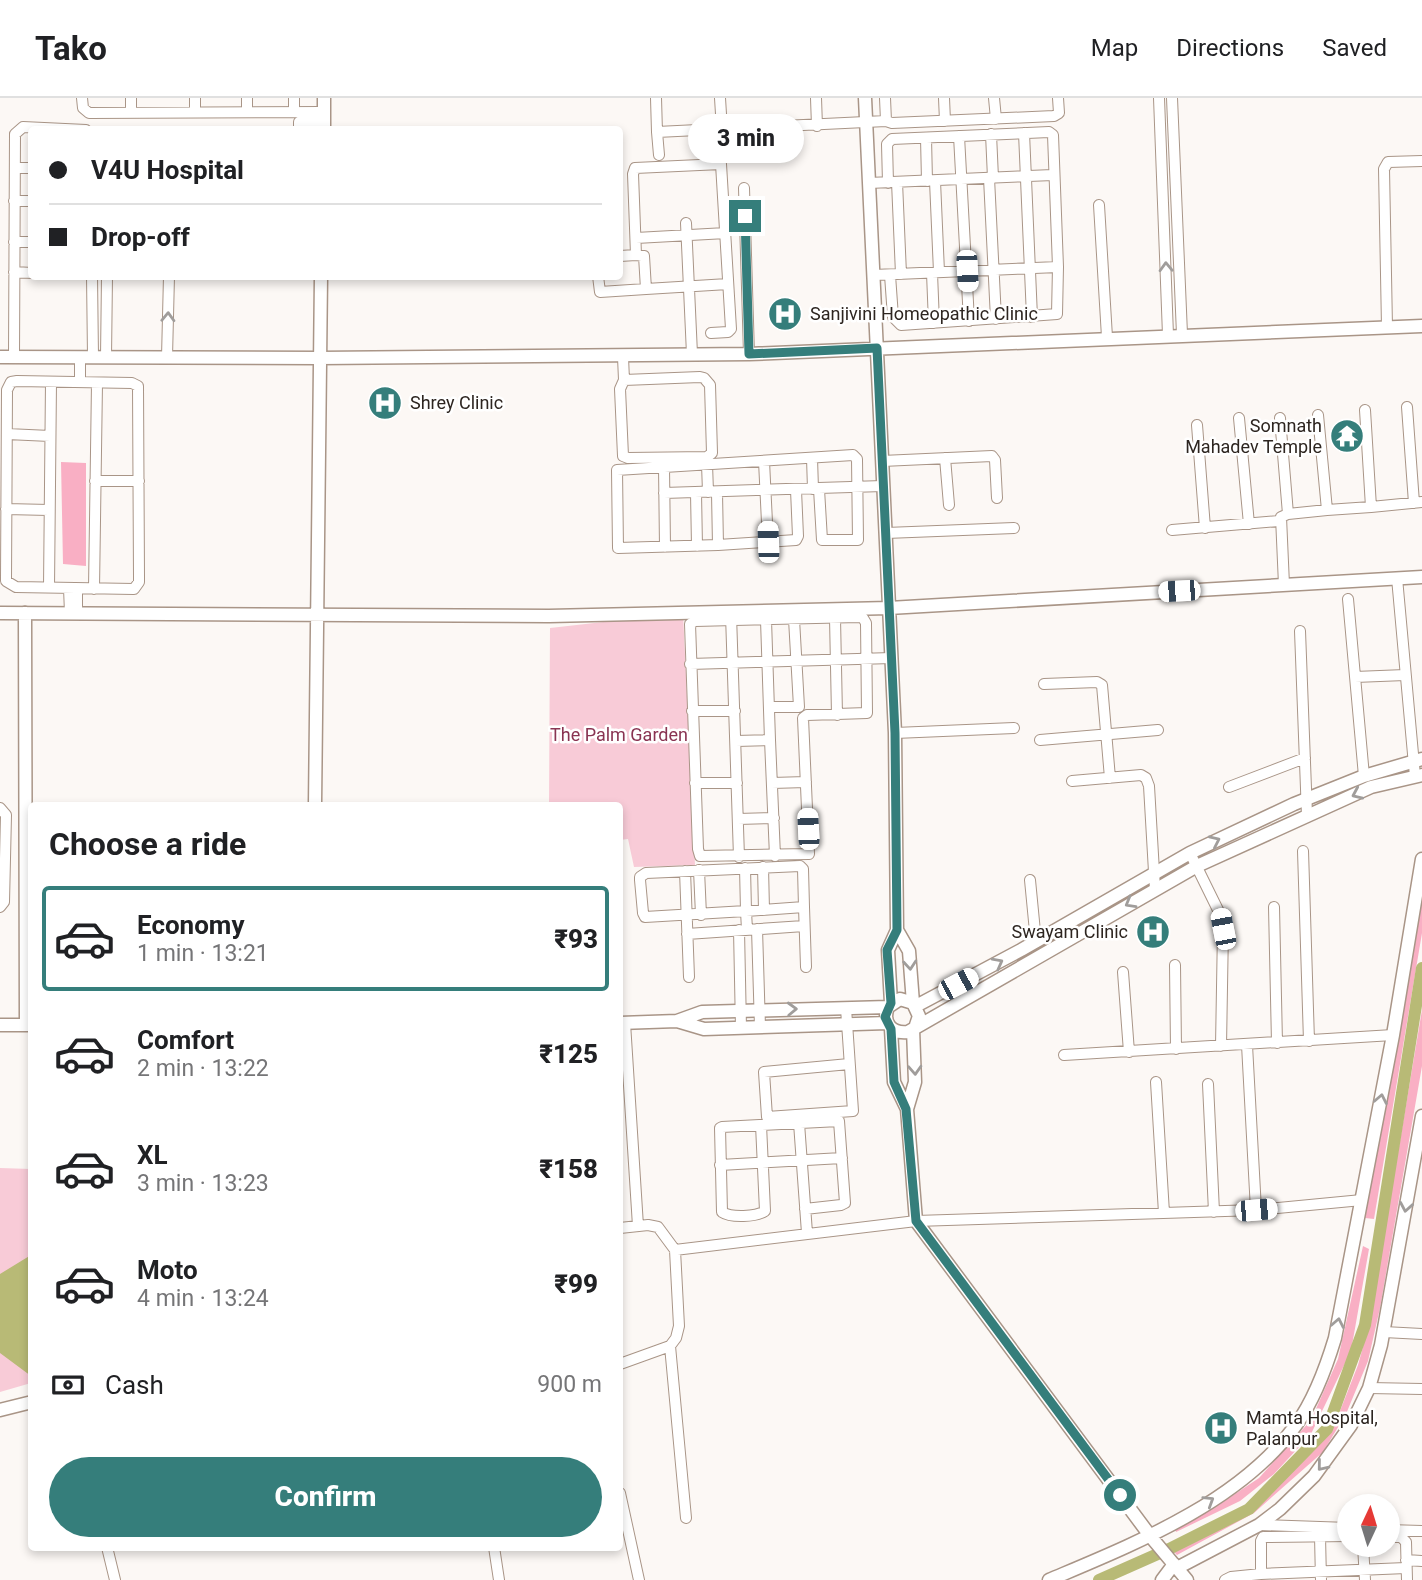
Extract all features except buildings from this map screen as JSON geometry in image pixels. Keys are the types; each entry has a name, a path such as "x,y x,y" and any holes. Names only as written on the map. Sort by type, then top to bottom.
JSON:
{"street":[{"path":"82,98 83,108 89,113 294,112 324,121"},
{"path":"131,98 131,112"},
{"path":"195,98 195,112"},
{"path":"247,98 247,112"},
{"path":"294,98 294,112"},
{"path":"324,98 324,121"},
{"path":"656,98 659,155"},
{"path":"720,98 722,130"},
{"path":"816,98 817,126"},
{"path":"865,98 895,733 897,930 887,950 889,1005 885,1017 889,1026 894,1082 906,1109 916,1221 1154,1540 1187,1580"},
{"path":"885,98 887,121"},
{"path":"944,98 945,121"},
{"path":"994,98 996,119"},
{"path":"657,132 1056,116 1059,113 1058,98"},
{"path":"1158,98 1168,335"},
{"path":"1172,98 1182,334"},
{"path":"299,126 299,122 324,121"},
{"path":"14,357 15,134 18,129 28,127"},
{"path":"1052,132 1058,267 1057,314 904,325 896,322 893,317 896,274 892,182 887,142 892,139 991,134 1052,132"},
{"path":"1024,133 1032,317"},
{"path":"991,134 996,319"},
{"path":"958,136 969,321"},
{"path":"926,138 931,181 935,273 934,323"},
{"path":"1161,146 1174,146"},
{"path":"1387,327 1384,169 1388,162 1422,161"},
{"path":"636,255 635,168 721,163 731,329 728,332 711,333"},
{"path":"15,168 28,168"},
{"path":"869,183 1053,175"},
{"path":"744,188 749,354"},
{"path":"14,201 28,201"},
{"path":"1099,205 1107,337"},
{"path":"1163,211 1177,210"},
{"path":"686,223 692,354"},
{"path":"636,238 726,233"},
{"path":"14,242 28,242"},
{"path":"623,256 644,256 646,289"},
{"path":"874,275 1058,267"},
{"path":"14,272 28,273"},
{"path":"88,357 92,280"},
{"path":"77,382 88,357 106,280"},
{"path":"167,357 169,280"},
{"path":"315,802 321,280"},
{"path":"598,280 600,292 728,284"},
{"path":"0,357 624,357 1422,326"},
{"path":"624,357 624,380 620,389 623,456 707,457 712,453 710,385 705,378 624,380"},
{"path":"17,381 51,382 132,383 138,386 139,582 134,589 16,587 6,581 9,385 17,381"},
{"path":"48,588 51,382"},
{"path":"94,589 97,383"},
{"path":"1172,530 1249,524 1327,510 1418,502 1406,407"},
{"path":"1365,410 1371,507"},
{"path":"1318,415 1327,510"},
{"path":"1239,418 1249,524"},
{"path":"1280,418 1284,585"},
{"path":"1197,425 1205,528"},
{"path":"7,434 50,436"},
{"path":"796,490 797,538 792,541 620,549 616,545 617,470 707,464 812,458 855,456 860,536 856,541 822,540 812,458"},
{"path":"882,461 992,456 995,460 996,498"},
{"path":"945,458 949,505"},
{"path":"764,461 768,542"},
{"path":"707,464 718,545"},
{"path":"664,467 665,547"},
{"path":"96,481 139,481"},
{"path":"664,493 883,486"},
{"path":"696,493 697,546"},
{"path":"6,509 50,510"},
{"path":"886,533 1014,528"},
{"path":"0,612 731,616 1422,577"},
{"path":"677,1021 704,1030 846,1023 889,1026 902,1033 1027,965 1197,866 1371,788 1418,776 1418,759 1405,675 1397,578"},
{"path":"73,589 74,613"},
{"path":"1348,599 1364,776"},
{"path":"25,613 28,974"},
{"path":"731,616 739,856"},
{"path":"794,619 799,707 803,718 809,854 703,857 698,853 690,624 731,616 766,620 794,619 835,618 859,617 865,620 867,713 807,715 803,718"},
{"path":"835,618 837,715"},
{"path":"766,620 775,856"},
{"path":"1300,631 1307,815"},
{"path":"690,664 892,658"},
{"path":"1355,677 1405,675"},
{"path":"1044,684 1097,682 1102,685 1110,778"},
{"path":"769,708 799,707"},
{"path":"692,711 735,710"},
{"path":"895,733 1014,728"},
{"path":"1040,740 1158,730"},
{"path":"736,741 770,740"},
{"path":"1229,787 1305,758"},
{"path":"623,1023 677,1021 702,1012 889,1005 900,999 915,1004 1036,942 1190,853 1306,799 1364,776 1418,759"},
{"path":"1072,781 1141,775 1146,778 1149,786 1155,889"},
{"path":"772,783 806,782"},
{"path":"695,783 737,783"},
{"path":"0,808 6,815 2,871 4,902 0,907"},
{"path":"738,819 774,818"},
{"path":"1237,831 1242,845"},
{"path":"1303,851 1309,1041"},
{"path":"1190,853 1220,914 1223,929 1221,1046"},
{"path":"1049,1580 1154,1540 1233,1486 1267,1458 1296,1424 1327,1365 1333,1347 1393,1035 1422,859"},
{"path":"803,908 645,917 640,880 642,874 646,873 802,866 806,967"},
{"path":"763,867 764,910"},
{"path":"745,869 748,930 758,969 760,1027"},
{"path":"699,870 701,915"},
{"path":"2,871 26,871"},
{"path":"685,871 689,977"},
{"path":"1030,880 1036,942"},
{"path":"1274,907 1277,1043"},
{"path":"1091,909 1097,922"},
{"path":"687,934 804,926"},
{"path":"741,1028 740,970 748,930"},
{"path":"897,930 909,951 915,1004 919,1016 914,1027 915,1082 906,1109"},
{"path":"1021,950 1027,965"},
{"path":"1175,965 1175,1049"},
{"path":"740,970 758,969"},
{"path":"1123,972 1129,1052"},
{"path":"846,1008 853,1111 767,1117 764,1072 849,1064"},
{"path":"0,1025 28,1025"},
{"path":"1064,1055 1393,1035"},
{"path":"623,1036 638,1226"},
{"path":"1247,1045 1256,1210"},
{"path":"1156,1082 1164,1213"},
{"path":"1208,1084 1214,1212"},
{"path":"1162,1580 1172,1562 1259,1525 1298,1493 1334,1452 1351,1426 1369,1388 1384,1332 1422,1116"},
{"path":"761,1125 765,1208 760,1214 723,1214 720,1128 799,1122 839,1121 844,1205 805,1209"},
{"path":"799,1122 807,1233"},
{"path":"720,1166 842,1158"},
{"path":"675,1250 916,1221 1214,1212 1362,1200"},
{"path":"623,1228 659,1227 675,1250 679,1326 676,1338 670,1346 623,1363"},
{"path":"1384,1332 1422,1334"},
{"path":"670,1346 686,1518"},
{"path":"1369,1388 1422,1389"},
{"path":"0,1409 28,1403"},
{"path":"623,1507 639,1580"},
{"path":"1259,1525 1337,1528"},
{"path":"1400,1530 1422,1531"},
{"path":"1320,1536 1321,1576"},
{"path":"1261,1574 1263,1537 1337,1536"},
{"path":"1400,1538 1405,1539 1407,1580"},
{"path":"108,1551 115,1580"},
{"path":"495,1551 499,1580"},
{"path":"1229,1579 1261,1574 1277,1577 1365,1575 1422,1561"}],"green space":[{"name":"The Palm Garden","path":"683,613 695,865 634,867 628,839 623,840 623,802 549,802 550,628"},
{"path":"0,1168 28,1169 28,1384 0,1392"}],"shaded area":[{"path":"61,462 86,463 86,566 63,564"},
{"path":"1422,891 1422,933 1374,1219 1365,1218"},
{"path":"1422,1010 1422,1066 1380,1308 1368,1361 1346,1414 1323,1452 1254,1513 1177,1555 1173,1551 1253,1510 1326,1435 1340,1411 1358,1365 1369,1325"},
{"path":"1363,1246 1369,1249 1351,1351 1311,1434 1274,1474 1240,1501 1176,1532 1174,1527 1217,1506 1259,1478 1311,1420 1338,1359"},
{"path":"28,1257 28,1374 0,1353 0,1274"}],"waterway":[{"path":"1099,1580 1249,1509 1327,1429 1365,1325 1422,968"}],"place":[{"name":"Sanjivini Homeopathic Clinic","path":"785,314"},
{"name":"Shrey Clinic","path":"385,403"},
{"name":"Somnath Mahadev Temple","path":"1347,436"},
{"name":"Swayam Clinic","path":"1153,932"},
{"name":"Mamta Hospital, Palanpur","path":"1221,1428"}],"route":[{"path":"745,216 749,354 877,348 895,757 897,930 887,950 891,1003 885,1017 891,1029 894,1082 906,1109 916,1221 1120,1495"}]}
